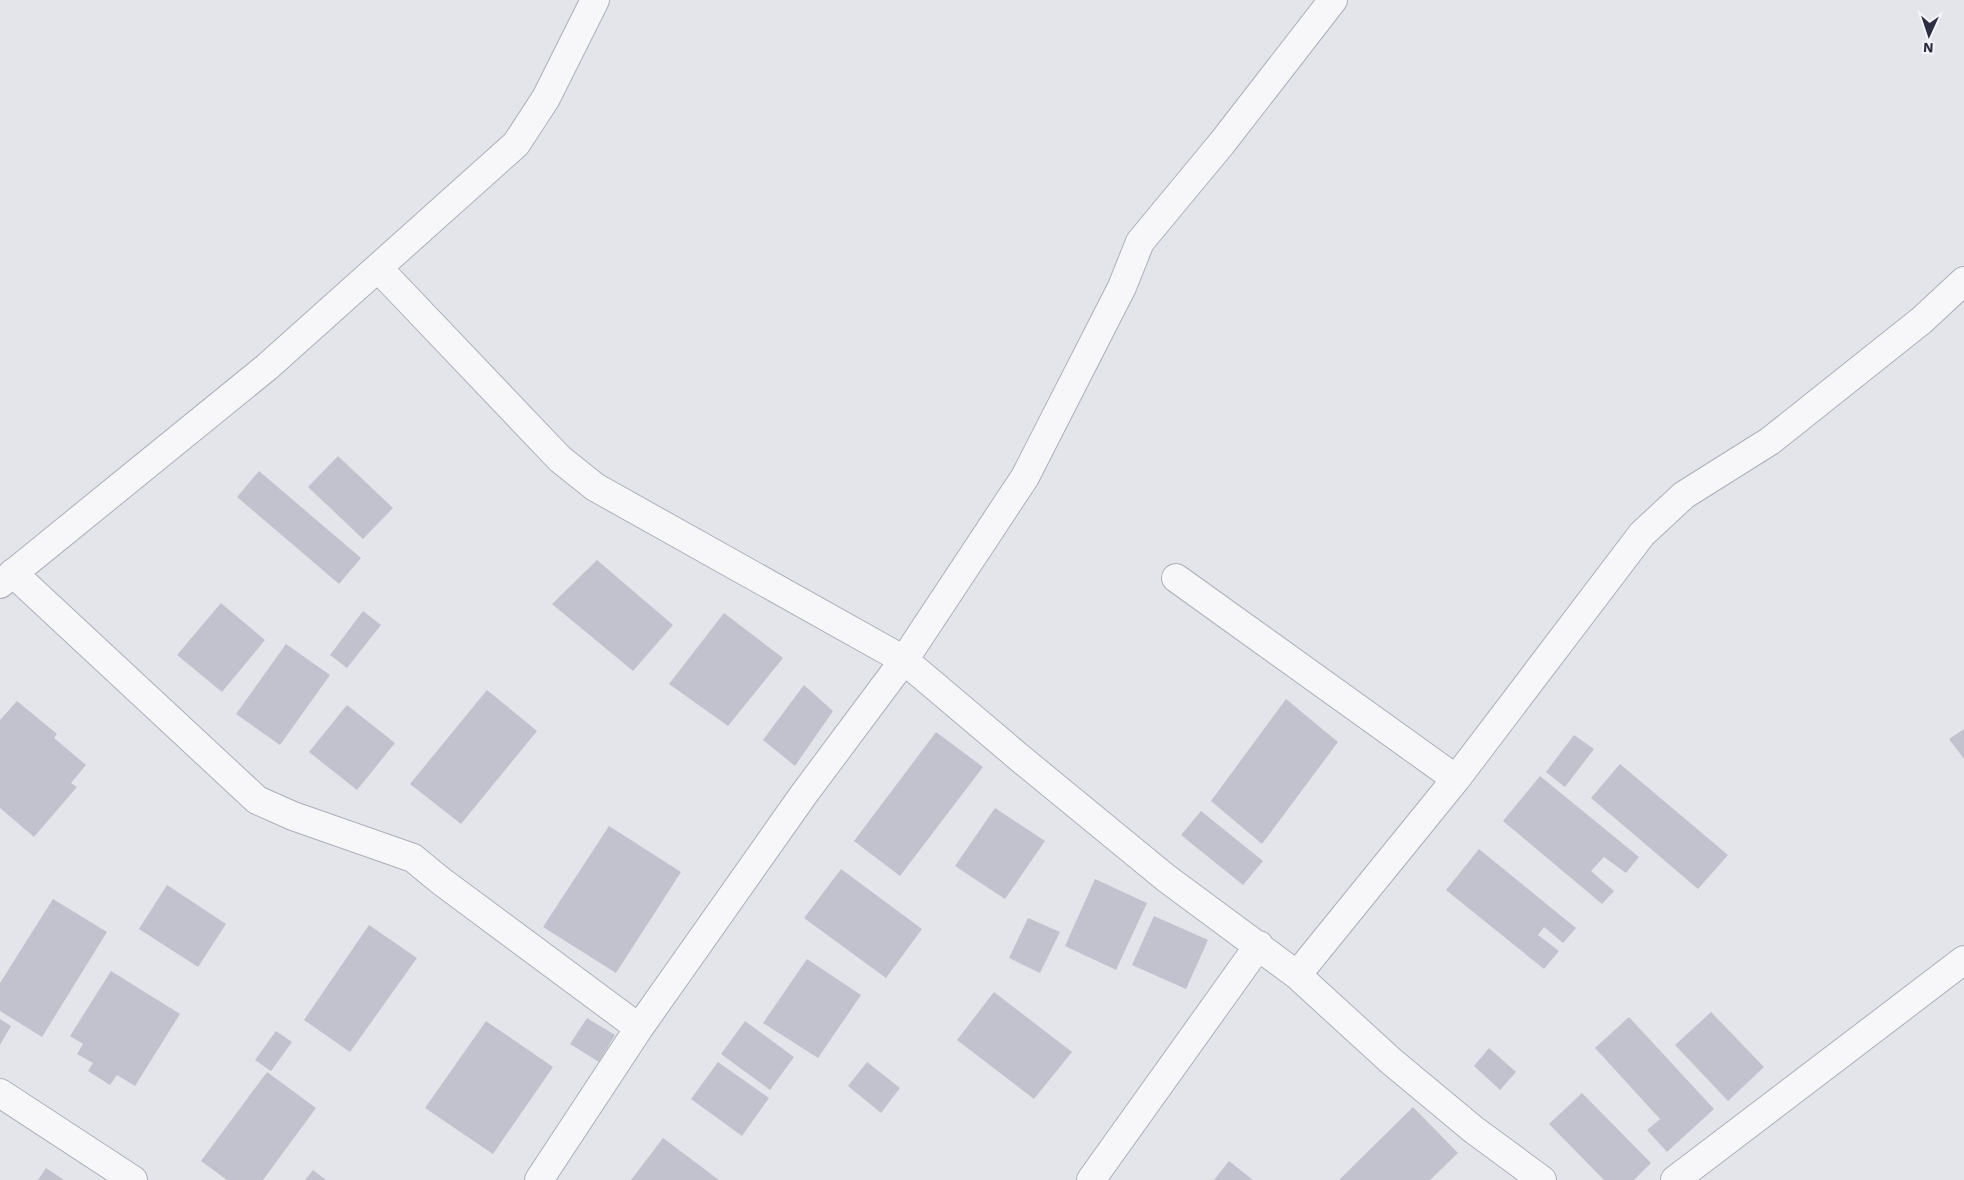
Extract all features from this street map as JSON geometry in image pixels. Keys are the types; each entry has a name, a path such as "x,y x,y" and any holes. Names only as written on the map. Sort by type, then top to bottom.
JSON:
{"street":[{"path":"595,0 546,98 516,144 267,367 7,578 257,800 293,816 413,858 441,881 639,1028"},
{"path":"539,1180 639,1028 804,794 904,660 1025,477 1122,287 1140,242 1222,143 1333,0"},
{"path":"378,268 560,459 595,488 904,660 1166,878 1297,975 1391,1062 1474,1130 1542,1180"},
{"path":"1297,975 1456,779 1642,534 1684,495 1770,441 1922,320 1964,281"},
{"path":"1176,578 1456,779"},
{"path":"1091,1180 1259,945"},
{"path":"1675,1180 1964,960"},
{"path":"0,1093 133,1180"}],"building":[{"path":"338,456 393,508 363,539 308,487"},
{"path":"259,471 361,558 339,584 237,497"},
{"path":"597,560 673,625 633,671 552,604"},
{"path":"221,603 265,640 222,692 177,655"},
{"path":"363,611 381,625 347,668 330,655"},
{"path":"724,613 783,658 728,726 669,684"},
{"path":"286,644 330,675 280,745 236,714"},
{"path":"804,685 833,711 795,766 763,740"},
{"path":"487,690 537,731 461,824 410,784"},
{"path":"1286,699 1338,742 1262,844 1211,801"},
{"path":"17,701 57,734 54,738 86,765 71,783 77,787 34,837 0,808 0,720"},
{"path":"347,705 395,743 357,790 309,752"},
{"path":"1964,729 1964,759 1949,739"},
{"path":"936,732 983,767 900,876 854,841"},
{"path":"1574,735 1594,749 1565,787 1546,772"},
{"path":"1620,764 1728,855 1698,889 1591,798"},
{"path":"1540,776 1639,857 1626,873 1604,857 1591,871 1614,891 1602,904 1503,821"},
{"path":"995,808 1045,841 1005,899 955,866"},
{"path":"1201,811 1263,861 1243,885 1181,835"},
{"path":"609,826 681,872 616,973 543,927"},
{"path":"1479,849 1576,928 1563,943 1544,927 1538,935 1559,951 1544,969 1446,890"},
{"path":"841,869 922,929 886,978 804,918"},
{"path":"1095,879 1147,903 1116,970 1065,946"},
{"path":"167,885 226,924 198,967 139,929"},
{"path":"53,899 107,932 42,1037 0,1011 0,983"},
{"path":"1154,916 1208,940 1186,989 1132,965"},
{"path":"1028,918 1060,932 1040,973 1009,958"},
{"path":"369,925 417,958 350,1052 304,1020"},
{"path":"807,959 861,995 818,1058 763,1023"},
{"path":"111,971 180,1014 135,1086 117,1075 110,1085 88,1071 93,1063 77,1054 83,1044 70,1036"},
{"path":"994,992 1072,1052 1034,1099 957,1040"},
{"path":"1711,1012 1764,1067 1728,1101 1675,1045"},
{"path":"1629,1017 1714,1109 1667,1152 1647,1130 1660,1119 1595,1048"},
{"path":"587,1018 615,1035 599,1062 570,1044"},
{"path":"0,1019 11,1026 0,1045"},
{"path":"486,1021 553,1067 493,1154 425,1108"},
{"path":"745,1021 794,1057 770,1090 721,1054"},
{"path":"276,1031 292,1042 271,1071 255,1060"},
{"path":"1489,1048 1516,1072 1500,1090 1474,1066"},
{"path":"718,1062 769,1098 742,1136 691,1099"},
{"path":"867,1062 900,1088 881,1113 848,1086"},
{"path":"267,1072 316,1108 263,1180 227,1180 201,1161"},
{"path":"1582,1093 1651,1163 1634,1180 1604,1180 1549,1124"},
{"path":"1413,1107 1458,1153 1430,1180 1339,1180"},
{"path":"663,1138 719,1180 631,1180"},
{"path":"1229,1161 1253,1180 1214,1180"},
{"path":"46,1168 64,1180 38,1180"},
{"path":"313,1170 326,1180 305,1180"}]}
